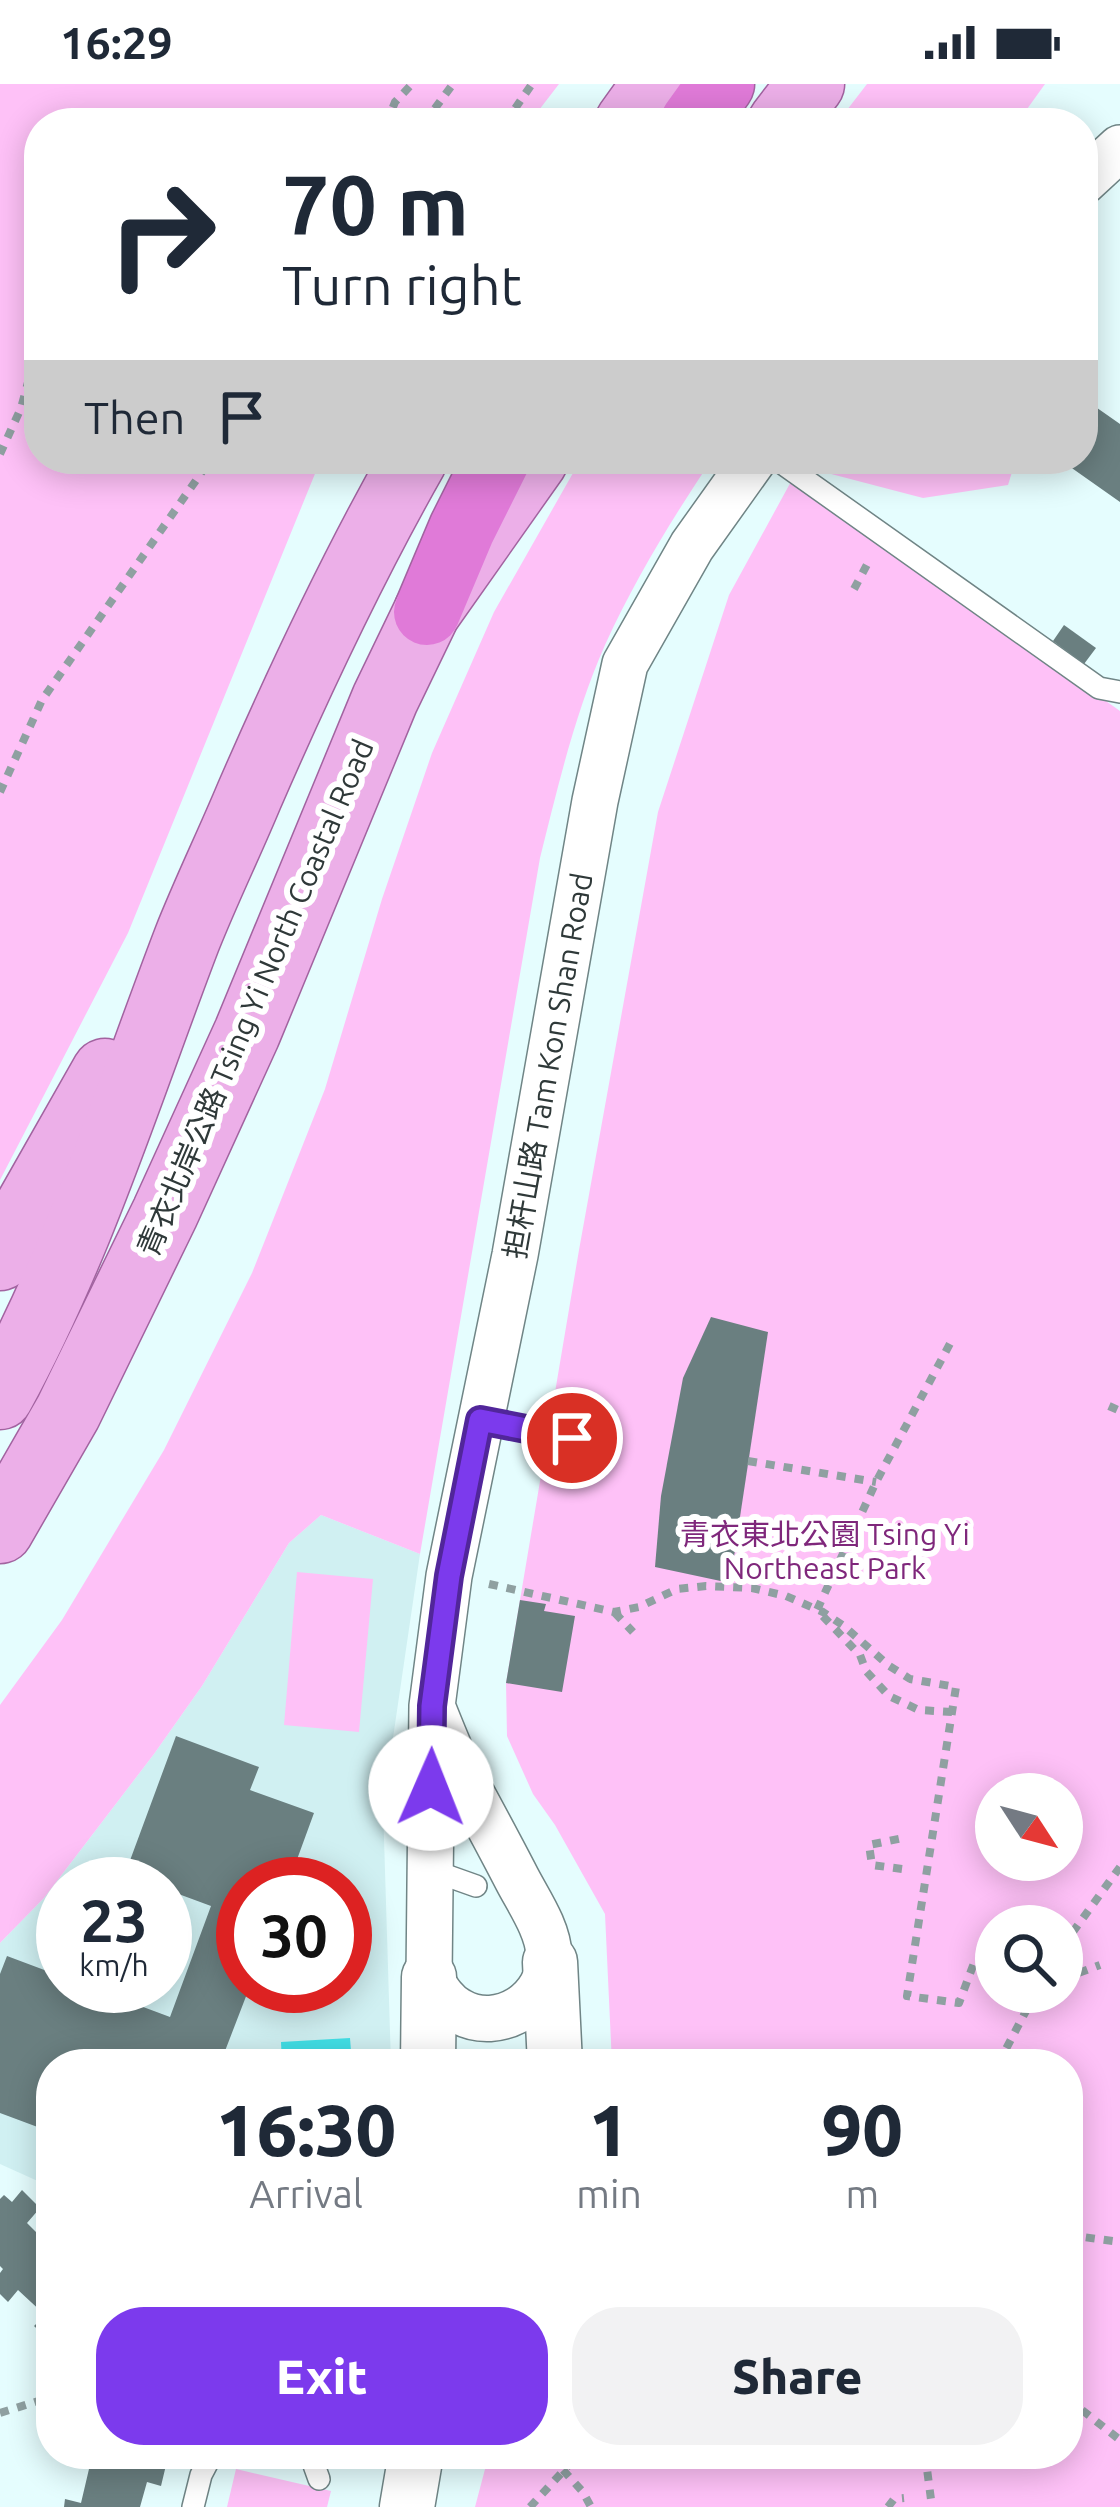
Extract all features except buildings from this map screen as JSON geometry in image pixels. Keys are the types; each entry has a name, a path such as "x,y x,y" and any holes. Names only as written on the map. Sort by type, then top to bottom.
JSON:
{"highway":[{"name":"青衣北岸公路 Tsing Yi North Coastal Road","path":"427,611 489,474"}],"main road":[{"path":"793,108 811,84"},
{"path":"0,1396 53,1293 188,937 299,682 406,474"},
{"path":"427,611 524,474"},
{"name":"青衣北岸公路 Tsing Yi North Coastal Road","path":"0,1530 68,1412 165,1214 427,611"},
{"path":"0,1257 188,937"}],"street":[{"name":"担杆山路 Tam Kon Shan Road","path":"429,1977 432,1706 449,1576 520,1231 595,801 626,664 692,546 743,474"},
{"path":"432,1706 458,1767 543,1930 550,1962 554,2049"},
{"path":"429,1977 457,2011 491,2019 509,2016 538,1994 550,1962"},
{"path":"428,2049 429,1977"},
{"path":"407,2507 413,2469"}],"lane":[{"path":"797,474 1099,688 1120,692"},
{"path":"480,1420 602,1444"},
{"path":"430,1870 476,1886"},
{"path":"193,2507 204,2469"},
{"path":"315,2469 319,2480"}],"path":[{"path":"393,108 412,84"},
{"path":"0,454 24,397"},
{"path":"0,792 43,700 201,474"},
{"path":"818,1610 876,1482 953,1338"},
{"path":"1109,1406 1120,1411"},
{"path":"748,1461 876,1482"},
{"path":"481,1582 614,1612 639,1607 677,1589 752,1588 818,1610 910,1679 956,1687 907,1996 958,2003 975,1963"},
{"path":"818,1610 860,1655 866,1671 889,1696 919,1710 952,1712"},
{"path":"614,1612 633,1632"},
{"path":"902,1869 872,1864 869,1845 903,1838"},
{"path":"1083,1918 1120,1867"},
{"path":"1083,1971 1100,1965"},
{"path":"1006,2049 1025,2013"},
{"path":"1083,2237 1120,2242"},
{"path":"0,2413 36,2402"},
{"path":"1083,2411 1120,2440"},
{"path":"927,2469 932,2507"},
{"path":"530,2507 563,2470 591,2507"},
{"path":"888,2507 904,2498"}],"shaded area":[{"path":"321,1515 420,1554 383,1806 391,2049 36,2049 36,2180 0,2164 0,1943 36,1906 36,2013 192,2013 192,1857 75,1857 202,1686 289,1543"}],"green space":[{"path":"0,84 559,84 541,108 24,108 24,474 315,474 128,933 0,1180"},
{"path":"867,84 1045,84 1028,108 849,108"},
{"path":"572,474 703,474 655,550 605,645 561,777 540,858 420,1554 321,1515 289,1543 202,1686 75,1857 36,1857 36,1906 0,1943 0,1705 62,1620 164,1450 252,1273 325,1089 432,753 494,612"},
{"path":"831,474 1011,474 1008,485 923,498"},
{"name":"青衣東北公園 Tsing Yi Northeast Park","path":"793,478 1120,711 1120,2507 475,2507 485,2469 1083,2469 1083,2049 611,2049 605,1914 533,1794 507,1736 506,1683 658,812 729,595"},
{"path":"297,1572 373,1579 359,1732 284,1725"},
{"path":"236,2469 331,2491 327,2507 227,2507"}],"water":[{"path":"350,2038 351,2049 281,2049 281,2042"}],"route":[{"path":"431,1788 432,1706 449,1576 480,1420 572,1438"}]}
